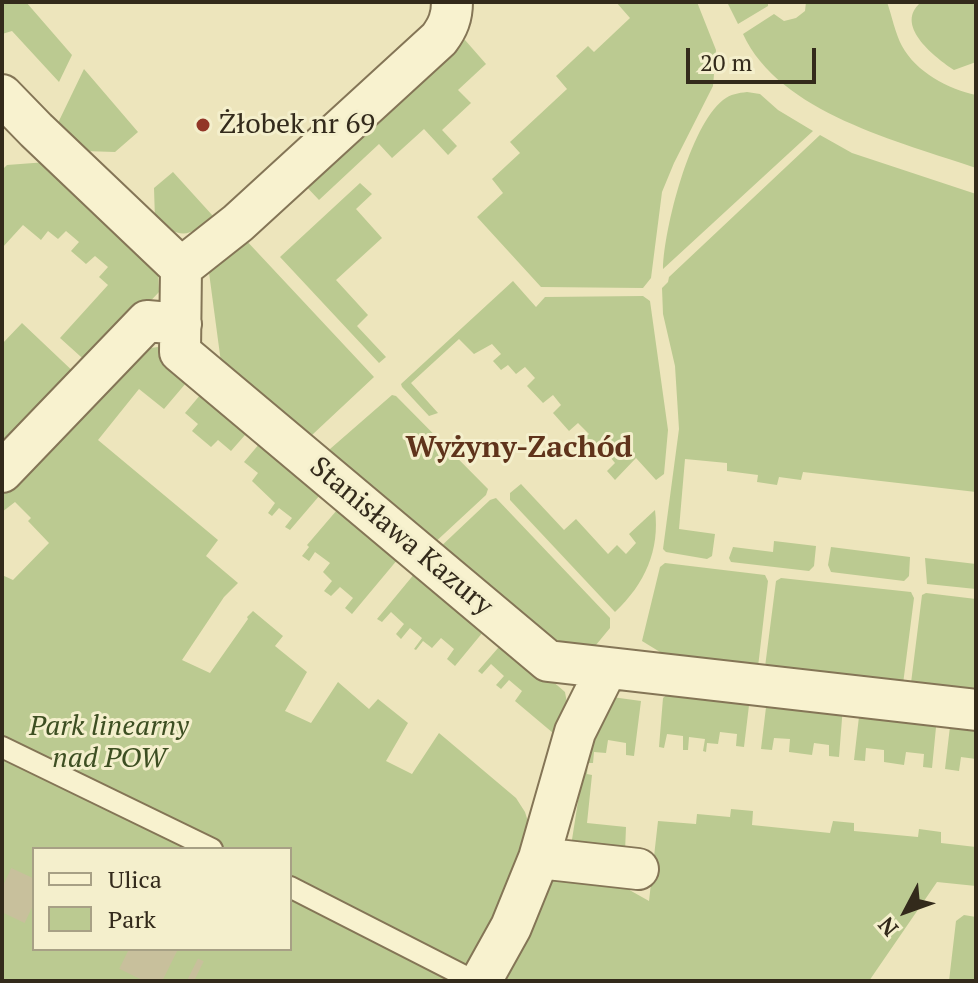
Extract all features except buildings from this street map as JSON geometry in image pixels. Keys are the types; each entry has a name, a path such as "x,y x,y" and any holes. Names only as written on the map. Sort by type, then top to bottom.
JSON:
{"street":[{"path":"2,95 181,268 238,223 439,39 452,14 452,2"},
{"name":"Stanisława Kazury","path":"181,268 180,352 548,661 976,710"},
{"path":"2,472 147,321 181,324"},
{"path":"481,981 511,927 539,858 575,732 607,668"},
{"path":"539,858 638,869"}],"lane":[{"path":"2,747 208,847"},
{"path":"292,888 474,981"}],"green space":[{"path":"2,2 26,2 72,55 59,82 12,31 2,34"},
{"path":"616,2 697,2 716,50 713,86 662,192 651,278 643,288 541,287 477,217 503,193 492,179 520,153 510,142 567,89 556,76 588,46 594,52 630,18"},
{"path":"727,2 768,2 768,6 738,24"},
{"path":"806,2 887,2 900,41 916,64 944,84 976,95 976,168 845,121 784,85 760,61 743,34 774,14 784,21 796,18 805,11"},
{"path":"971,2 976,5 976,62 954,70 921,41 912,22 913,13 919,4"},
{"path":"465,40 486,64 458,90 471,103 442,130 457,146 448,155 424,129 392,158 379,144 319,200 301,181 458,41"},
{"path":"84,69 138,132 115,152 84,151 57,125"},
{"path":"747,92 760,94 778,110 813,131 663,269 674,204 700,132 723,100"},
{"path":"820,135 852,153 976,194 976,492 803,472 801,480 779,477 777,485 757,482 758,475 727,471 727,463 685,459 679,529 715,534 712,556 707,559 666,552 663,549 679,429 675,366 663,314 662,288 669,277"},
{"path":"47,162 158,270 159,292 90,365 60,338 108,285 99,277 108,267 95,256 86,264 71,251 79,242 66,231 58,239 48,231 41,240 23,225 2,248 2,170 7,165"},
{"path":"173,172 213,216 191,232 178,233 155,220 154,188"},
{"path":"360,183 372,194 356,209 382,238 336,280 368,315 357,326 386,357 379,363 280,257"},
{"path":"243,237 374,377 312,435 299,437 222,370 208,265"},
{"path":"513,281 536,307 545,297 643,296 650,301 668,430 664,474 656,480 636,458 615,480 607,471 615,463 606,452 597,460 580,442 589,434 578,423 569,431 553,413 561,405 553,395 543,403 527,386 535,378 525,367 516,374 508,365 501,370 493,361 501,354 492,344 474,354 459,339 411,383 438,413 429,416 402,387 401,384"},
{"path":"22,323 79,377 2,456 2,344"},
{"name":"Park linearny nad POW","path":"158,347 192,376 164,409 139,389 98,440 218,540 206,556 238,583 224,597 182,660 210,673 253,611 283,636 275,646 307,672 285,711 311,723 338,682 369,709 378,699 408,723 386,761 412,774 439,733 516,798 530,828 592,869 649,901 658,821 696,824 697,814 730,817 731,809 753,811 752,825 830,833 833,821 854,823 854,831 918,837 919,829 941,832 941,843 976,847 976,886 937,882 869,981 2,981 2,575 13,580 49,543 15,502 2,512 2,491 135,350"},
{"path":"206,388 252,427 231,451 218,440 211,447 192,431 198,424 185,413"},
{"path":"392,395 488,489 486,495 431,546 330,462 330,449"},
{"path":"265,437 326,488 290,530 285,527 292,518 279,508 272,516 268,513 275,503 252,481 258,473 244,462"},
{"path":"521,484 564,530 576,519 608,554 617,545 626,554 636,543 629,534 655,510 655,539 648,566 635,590 615,612 510,500 510,493"},
{"path":"496,498 610,618 610,628 591,651 545,642 436,551 490,500"},
{"path":"343,503 403,553 352,614 345,608 353,598 340,587 331,596 324,591 332,581 323,572 330,563 315,552 309,561 302,556 309,547 307,545"},
{"path":"774,541 816,546 814,566 809,571 731,562 729,558 733,547 773,552"},
{"path":"831,547 910,557 909,576 904,581 831,572 828,565"},
{"path":"925,558 976,564 976,589 927,584"},
{"path":"665,563 765,575 768,581 758,667 678,663 642,641 660,567"},
{"path":"420,567 488,626 455,666 447,659 454,649 441,638 432,648 423,641 416,650 422,638 410,628 401,639 396,634 404,624 391,612 382,622 377,619"},
{"path":"781,578 911,592 914,598 903,684 765,667 776,581"},
{"path":"922,595 976,599 976,698 911,683"},
{"path":"505,640 565,692 567,703 561,734 553,733 515,701 522,691 509,680 501,689 496,685 504,676 491,664 482,674 478,671"},
{"path":"675,688 750,697 744,747 736,746 737,734 720,732 718,744 707,743 706,752 703,751 705,739 689,737 688,750 683,750 683,736 667,734 664,748 659,747 663,698"},
{"path":"612,697 641,701 634,756 626,755 626,743 608,740 606,753 594,752 593,763 588,763 587,774 592,775 587,823 626,827 625,852 571,846 589,731"},
{"path":"767,699 843,706 839,757 829,756 829,745 814,743 812,755 789,752 790,739 774,738 772,750 761,749"},
{"path":"860,708 937,717 932,768 923,767 924,754 906,752 904,765 884,762 884,750 866,748 865,761 854,760"},
{"path":"951,718 976,721 976,759 961,757 959,771 945,769"},
{"path":"964,915 976,917 976,981 949,981 956,921"}],"tunnel":[{"path":"2,888 32,902"},
{"path":"133,951 194,981"}],"place":[{"name":"Żłobek nr 69","path":"203,125"}],"district":[{"name":"Wyżyny-Zachód","path":"519,448"}]}
